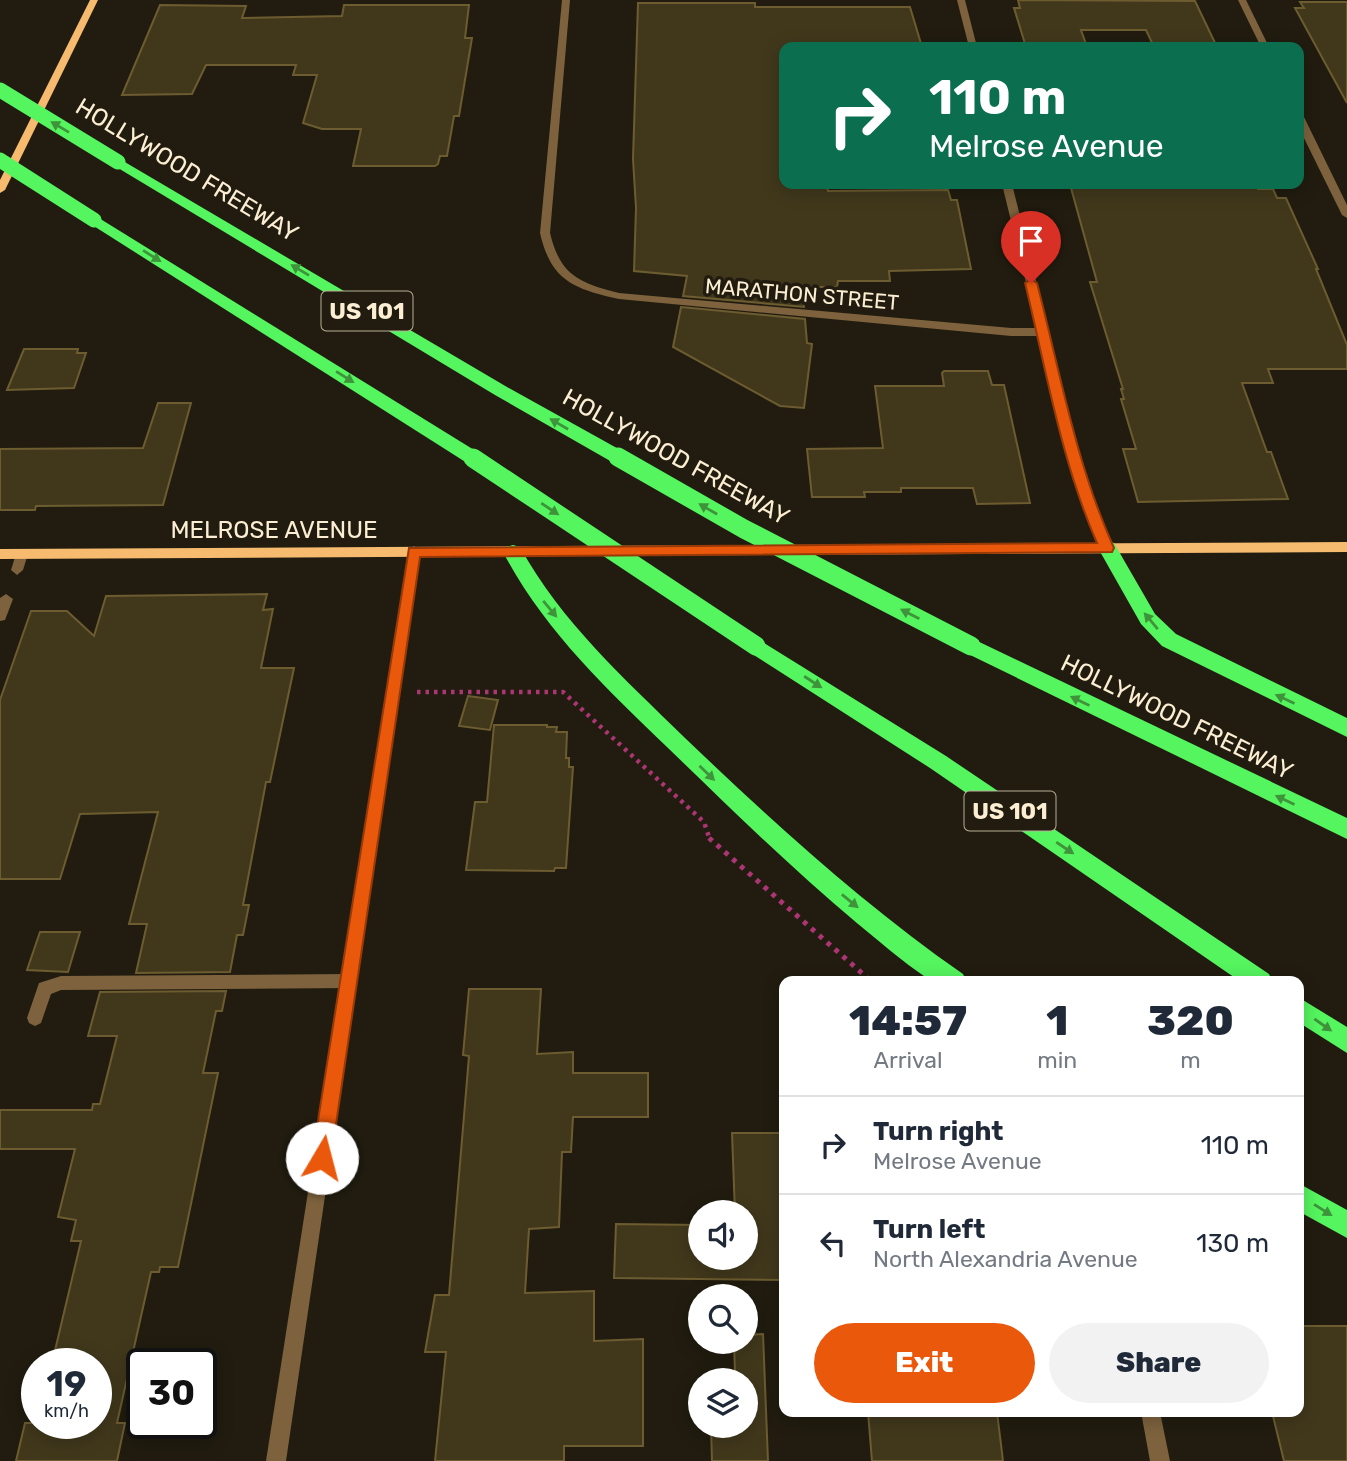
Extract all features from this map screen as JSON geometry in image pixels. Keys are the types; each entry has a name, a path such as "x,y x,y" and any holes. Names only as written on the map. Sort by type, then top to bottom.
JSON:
{"highway":[{"name":"HOLLYWOOD FREEWAY","path":"0,90 500,391 744,529 1067,695 1347,830"},
{"name":"US 101","path":"0,160 473,458 756,646 938,762 1252,976"},
{"path":"1107,548 1148,619 1169,640 1347,728"},
{"path":"513,552 535,591 636,704 817,875 947,976"},
{"path":"1304,1012 1347,1041"},
{"path":"1304,1200 1347,1225"}],"main road":[{"path":"0,190 94,0"},
{"name":"MELROSE AVENUE","path":"0,554 1347,547"}],"street":[{"name":"MARATHON STREET","path":"566,0 545,233 549,254 562,275 585,289 620,296 1011,332 1044,332"},
{"path":"961,0 972,42"},
{"path":"1242,0 1263,42"},
{"path":"1304,127 1347,215"},
{"path":"1008,189 1076,462 1090,511 1107,548"},
{"path":"276,1461 414,551"},
{"path":"17,570 22,554"},
{"path":"0,616 6,599"},
{"path":"35,1018 45,988 61,983 349,981"},
{"path":"1151,1417 1160,1461"}],"path":[{"path":"391,692 563,692 704,822 710,841 866,976"}],"building":[{"path":"1018,0 1195,1 1215,42 1152,42 1146,30 1081,30 1085,42 1024,42 1014,8 1020,8"},
{"path":"1300,2 1347,2 1347,103 1295,8 1304,8"},
{"path":"638,3 755,3 755,7 910,7 920,42 779,42 779,189 948,190 951,200 957,200 971,269 889,271 890,281 838,281 837,287 802,287 804,307 683,296 687,276 634,271 636,208 633,159"},
{"path":"160,5 246,6 242,18 342,16 344,5 469,5 465,38 472,38 459,116 454,116 447,156 440,156 435,166 353,166 361,129 322,129 303,123 317,75 293,75 296,65 206,65 192,94 122,95"},
{"path":"1071,189 1273,189 1277,198 1286,198 1318,269 1347,345 1347,369 1268,369 1273,383 1242,383 1267,452 1271,452 1288,499 1138,502 1123,449 1136,449 1121,399 1124,399 1123,389 1090,282 1097,282"},
{"path":"681,307 805,319 807,343 812,344 804,408 780,406 673,347"},
{"path":"24,349 78,349 77,353 86,353 74,388 7,390"},
{"path":"944,371 988,371 992,385 1004,385 1030,503 977,504 973,488 901,488 901,492 864,492 865,497 812,497 807,449 883,448 875,386 944,386"},
{"path":"158,403 191,403 163,505 36,506 35,510 0,510 0,449 143,448"},
{"path":"267,594 263,610 273,609 261,668 294,668 270,782 266,782 243,905 249,905 243,935 237,935 230,972 136,973 147,924 129,924 158,812 80,814 60,879 0,879 0,700 31,611 67,611 94,636 106,596"},
{"path":"468,696 498,700 490,730 459,726"},
{"path":"494,725 547,725 557,727 556,732 567,732 566,758 569,758 569,767 573,767 566,868 555,868 554,871 466,870 475,802 487,802"},
{"path":"40,932 80,932 68,972 27,970"},
{"path":"469,989 541,989 537,1054 573,1052 573,1073 648,1073 648,1117 573,1117 571,1152 562,1152 559,1227 529,1229 525,1293 594,1291 594,1341 643,1339 643,1446 564,1446 564,1461 435,1461 446,1352 425,1352 435,1295 449,1295 469,1056 463,1055"},
{"path":"226,991 222,1011 216,1011 203,1073 218,1073 178,1267 160,1267 159,1272 151,1272 134,1348 126,1348 126,1383 117,1423 125,1423 117,1461 16,1461 21,1439 112,1439 112,1348 56,1348 81,1241 71,1241 76,1220 58,1217 75,1149 0,1149 0,1110 92,1110 93,1104 100,1104 117,1036 88,1036 100,992"},
{"path":"732,1133 779,1133 779,1280 614,1278 616,1224 688,1225 688,1270 758,1270 758,1200 735,1200"},
{"path":"1304,1326 1347,1326 1347,1461 1284,1461 1273,1417 1304,1417"},
{"path":"758,1334 763,1334 768,1461 712,1461 711,1438 758,1438 758,1368 735,1368 734,1354 758,1354"},
{"path":"868,1417 998,1417 1003,1461 872,1461"}],"route":[{"path":"322,1158 414,551 1107,548 1090,511 1072,450 1031,283"}]}
